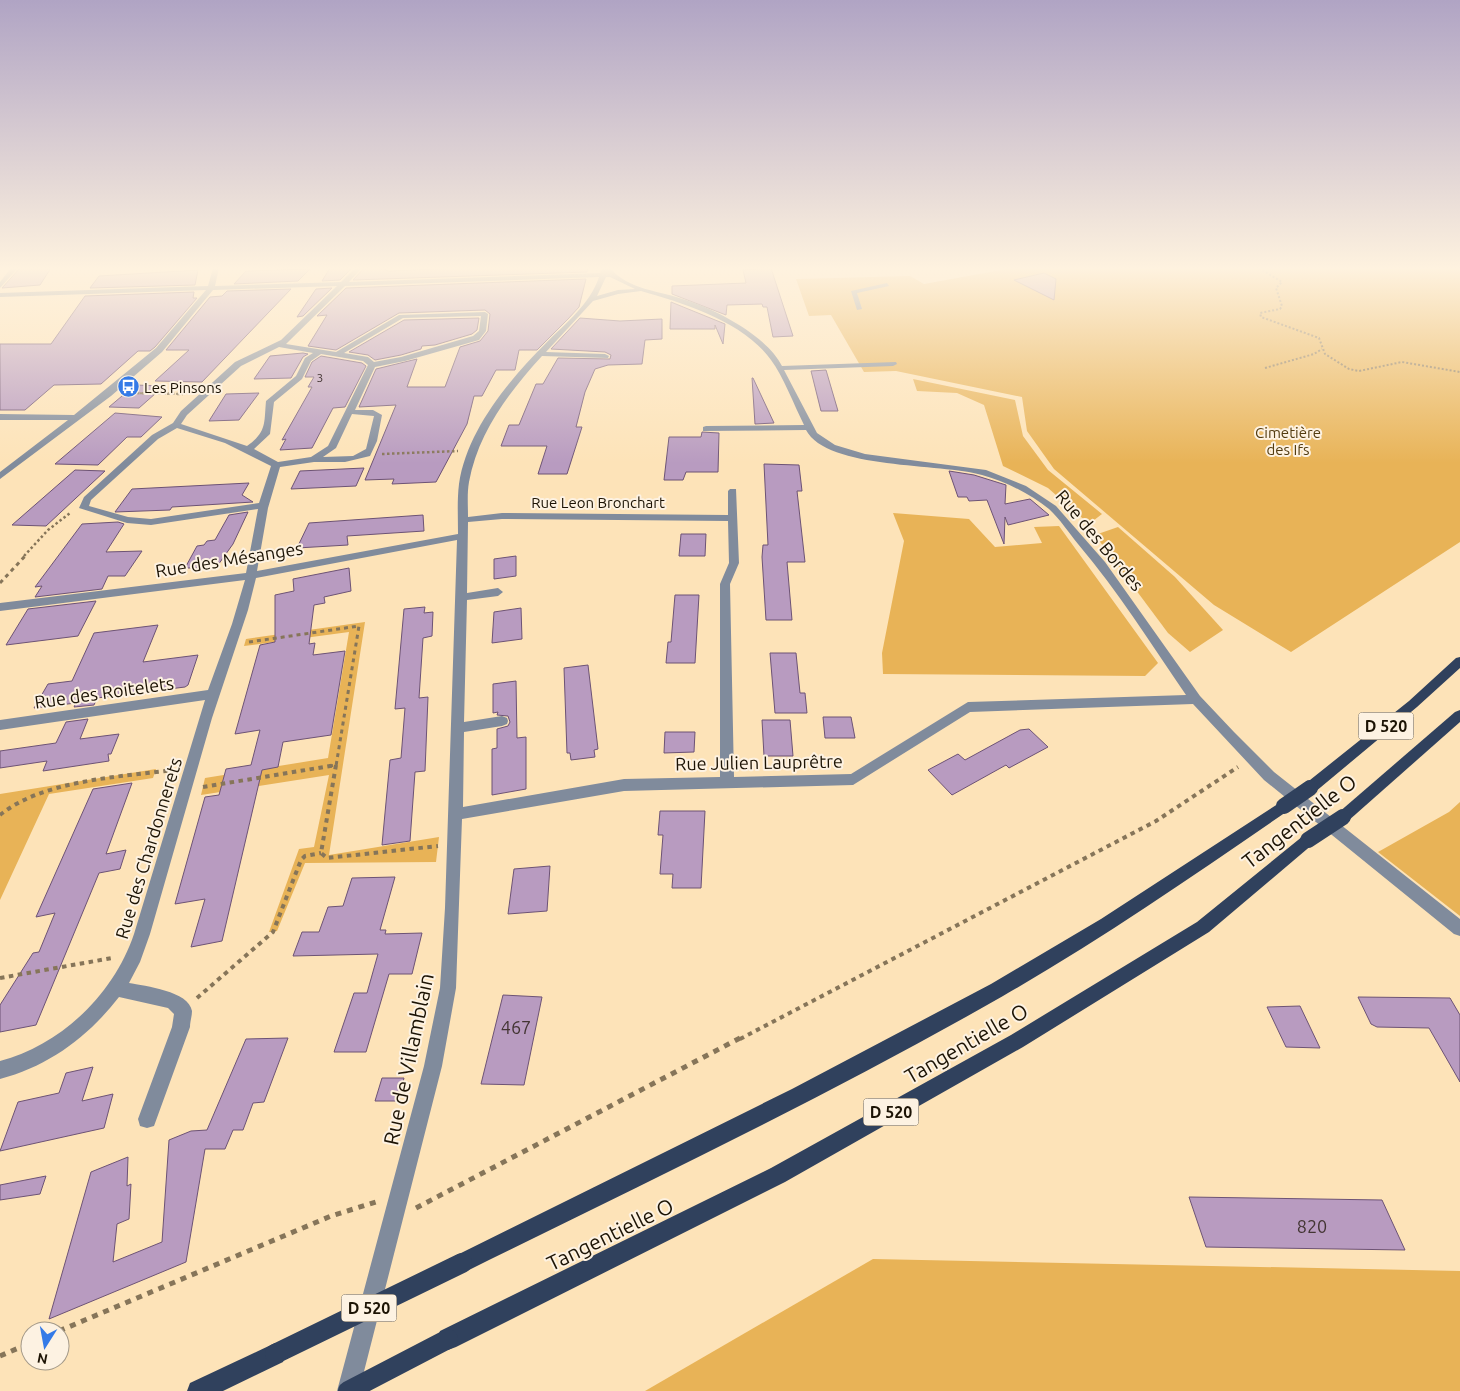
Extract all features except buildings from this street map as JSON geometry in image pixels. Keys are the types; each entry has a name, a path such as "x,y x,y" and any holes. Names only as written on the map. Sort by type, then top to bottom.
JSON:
{"main road":[{"name":"Tangentielle O","path":"198,1391 784,1104 998,989 1160,891 1310,788 1413,704 1460,660"},
{"name":"Tangentielle O","path":"348,1391 778,1175 1017,1041 1203,927 1308,840 1342,817 1460,715"}],"street":[{"path":"0,476 77,418 159,350 175,333"},
{"path":"264,505 151,522 127,520 88,510 83,506 87,499 155,437 176,425 184,414 238,364 280,345 293,333"},
{"path":"338,354 372,333"},
{"path":"372,365 402,360 476,338 480,333"},
{"name":"Rue de Villamblain","path":"348,1391 433,1066 448,988 453,908 464,484 472,451 498,406 540,354 560,333"},
{"name":"Rue des Bordes","path":"745,333 768,351 779,368 808,427 818,440 845,452 864,457 983,472 1037,496 1053,508 1100,564 1196,699 1251,758 1269,776 1460,929"},
{"path":"280,345 368,360 372,365"},
{"path":"247,450 263,440 270,428 270,401 299,377 308,360 320,351"},
{"path":"540,354 605,356"},
{"path":"779,368 893,364"},
{"path":"314,459 335,445 372,365"},
{"path":"176,425 188,427 247,450 276,465 314,459 353,459 368,453 378,415 373,412 351,412"},
{"path":"0,417 77,418"},
{"path":"706,429 808,427"},
{"name":"Rue des Chardonnerets","path":"0,1070 35,1057 61,1042 90,1019 116,988 135,954 186,790 213,694 251,576 264,505 276,465"},
{"path":"727,782 725,584 734,563 733,491"},
{"name":"Rue Leon Bronchart","path":"463,520 502,516 733,518"},
{"name":"Rue des Mésanges","path":"0,607 251,576 462,536"},
{"path":"461,597 498,592"},
{"name":"Rue des Roitelets","path":"0,725 213,694"},
{"name":"Rue Julien Lauprêtre","path":"455,814 624,785 853,779 968,706 1196,699"},
{"path":"458,728 502,721"},
{"path":"116,988 172,1001 183,1011 181,1027 147,1119"}],"path":[{"path":"1305,333 1319,338 1322,349 1339,364 1359,371 1402,362 1460,372"},
{"path":"1265,368 1314,354 1322,349"},
{"path":"124,393 190,394"},
{"path":"368,453 464,451"},
{"path":"0,583 48,530 62,518 83,506"},
{"path":"230,644 359,626 321,853"},
{"path":"392,1221 1156,821 1251,758"},
{"path":"186,790 336,766"},
{"path":"0,815 6,807 42,791 192,768"},
{"path":"321,853 327,858 441,846"},
{"path":"183,1011 273,932 301,860 321,853"},
{"path":"0,978 135,954"},
{"path":"70,1326 331,1216 382,1201"},
{"path":"0,1356 20,1347"}],"green space":[{"name":"Cimetière des Ifs","path":"841,333 1460,333 1460,542 1291,652 1214,605 1054,469 1027,431 1022,397 896,371 864,372"},
{"path":"913,379 1015,400 1023,436 1048,470 1102,514 1089,524 1048,488 1003,466 984,405 957,393 917,391"},
{"path":"893,513 969,519 995,547 1042,543 1034,527 1059,526 1158,663 1145,676 883,674 882,653 904,541"},
{"path":"1118,527 1175,577 1223,630 1190,652 1168,633 1095,535"},
{"path":"365,622 329,855 439,837 436,862 305,863 277,931 269,932 299,849 314,847 329,775 201,795 205,778 328,758 349,632 244,646 246,639"},
{"path":"156,769 153,778 49,794 0,900 0,794"},
{"path":"1460,802 1460,916 1378,852 1449,812"},
{"path":"873,1259 1460,1271 1460,1391 645,1391"}],"place":[{"name":"Les Pinsons","path":"128,387"}]}
